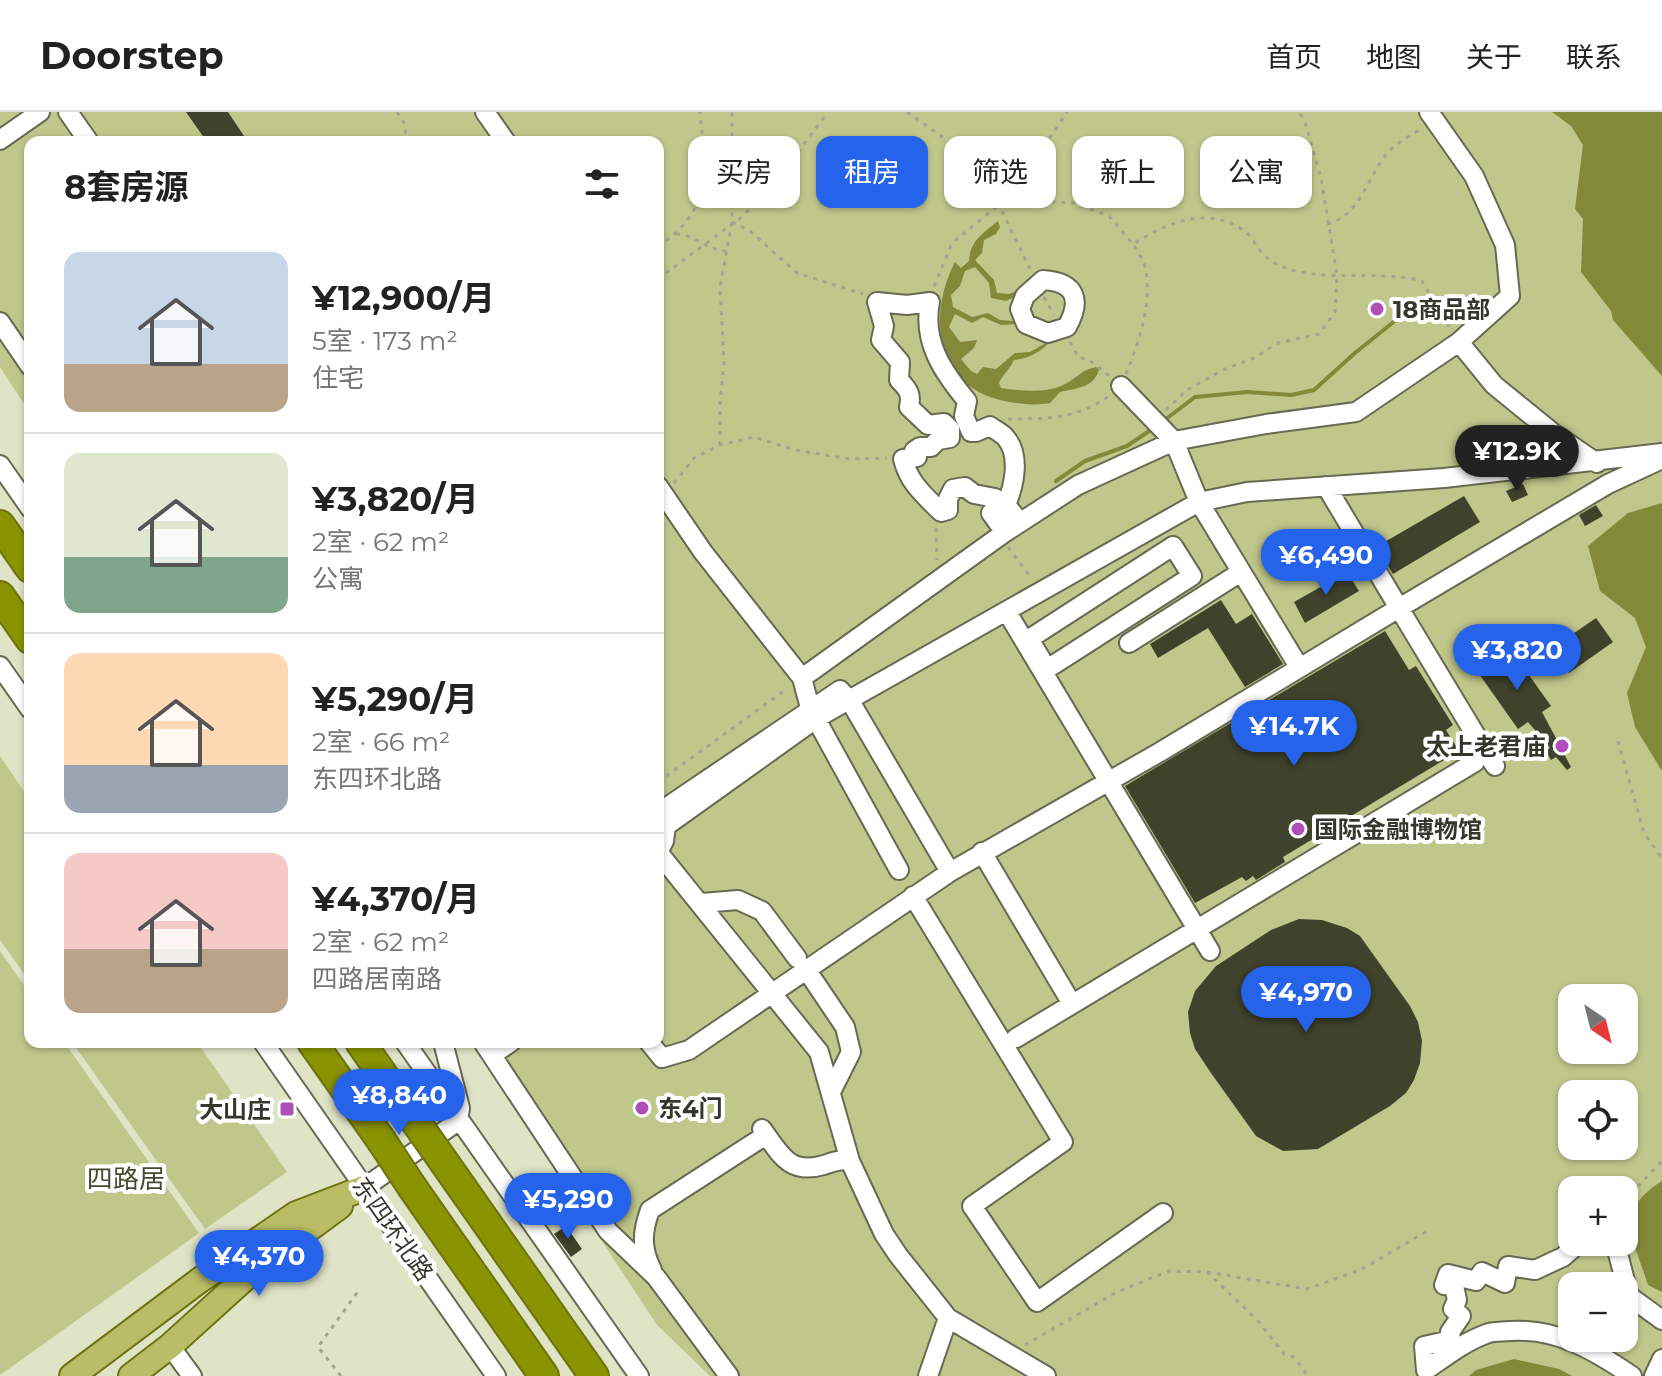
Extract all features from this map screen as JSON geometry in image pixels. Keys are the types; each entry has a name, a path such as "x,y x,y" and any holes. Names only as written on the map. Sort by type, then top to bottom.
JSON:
{"highway":[{"path":"0,525 24,559"},
{"path":"0,596 24,630"},
{"name":"东四环北路","path":"316,1048 544,1376"},
{"path":"364,1048 594,1376"}],"main road":[{"path":"131,1376 170,1346 256,1268 364,1188"},
{"path":"72,1376 200,1280 296,1214 364,1188"}],"street":[{"path":"0,140 40,112"},
{"path":"55,112 73,136"},
{"path":"68,112 85,136"},
{"path":"485,112 502,136"},
{"path":"802,678 998,537 1078,485 1174,441 1356,412 1459,342 1510,296 1508,270 1505,245 1474,176 1434,119"},
{"path":"1043,280 1059,281 1077,300 1074,314 1063,329 1048,333 1026,324 1020,309 1025,296 1043,280"},
{"path":"877,302 907,305 930,302 926,320 941,369 967,401 964,416 971,432 990,426 1007,439 1015,464 1014,486 1006,505 1015,516 1001,527 991,513 996,507 995,498 974,494 965,487 953,489 948,499 948,510 941,512 907,474 903,459 917,457 914,451 920,447 931,447 938,440 950,438 950,429 944,423 928,425 909,407 911,398 908,388 899,380 900,362 881,340 884,326 877,302"},
{"path":"0,322 24,357"},
{"path":"1459,342 1494,385 1553,433 1596,460 1608,484"},
{"path":"1121,386 1174,441 1199,502 1299,667"},
{"path":"664,815 813,713 850,701 1199,502 1247,492 1444,478 1662,453"},
{"path":"654,1048 666,1059 689,1050 1068,794 1109,782 1608,484 1662,459"},
{"path":"0,465 24,499"},
{"path":"1326,486 1495,766"},
{"path":"664,494 703,552 802,678 813,713 899,870"},
{"path":"1173,546 1192,576 1047,669 1029,639 1173,546"},
{"path":"1129,643 1241,572"},
{"path":"1007,612 1210,951"},
{"path":"0,666 24,700"},
{"path":"850,701 950,872"},
{"path":"1016,1038 1475,762 1481,744"},
{"path":"982,852 1072,1004"},
{"path":"664,859 819,1052 850,1161 886,1236 948,1318 1046,1376"},
{"path":"913,896 1063,1142 972,1206 1037,1302 1163,1213"},
{"path":"702,903 738,900 762,911 797,958"},
{"path":"812,978 845,1027 851,1052 831,1092"},
{"name":"东四环北路","path":"267,1048 496,1376"},
{"path":"409,1048 639,1376"},
{"path":"364,1188 458,1121 460,1108 445,1048"},
{"path":"488,1048 608,1231 656,1277"},
{"path":"729,1376 656,1277 644,1254 643,1231 650,1210 764,1132 785,1161 807,1170 843,1159 850,1161"},
{"path":"1564,1256 1535,1270 1508,1266 1505,1283 1482,1272 1476,1281 1448,1274 1444,1285 1454,1286 1457,1300 1453,1309 1461,1316 1450,1332 1451,1340 1424,1346 1426,1370 1467,1342 1489,1332 1517,1331 1549,1333 1578,1343 1632,1376"},
{"path":"1619,1256 1629,1296 1662,1320"},
{"path":"928,1376 948,1318"},
{"path":"170,1346 192,1376"},
{"path":"1654,1376 1662,1359"},
{"path":"1410,1376 1425,1363"}],"path":[{"path":"397,112 405,124 406,136"},
{"path":"664,243 676,234 697,209 704,189 700,112"},
{"path":"720,445 724,362 720,287 732,222 732,112"},
{"path":"664,274 743,216 777,180 828,112"},
{"path":"907,112 944,138"},
{"path":"1052,136 1067,112"},
{"path":"1154,420 1187,390 1223,370 1254,358 1278,343 1319,334 1335,312 1337,275 1321,178 1305,122 1299,112"},
{"path":"1327,224 1339,221 1365,191 1390,150 1434,119"},
{"path":"990,426 1000,419 1057,419 1096,406 1121,386 1142,336 1146,299 1145,266 1133,244 1109,216 1074,203 1056,202"},
{"path":"933,292 934,281 952,243 995,208"},
{"path":"1000,208 1037,285 1078,357 1106,371"},
{"path":"1133,244 1174,223 1194,218 1225,220 1248,234 1263,254 1281,268 1318,275 1352,278 1402,276 1422,281 1459,342"},
{"path":"732,222 750,231 797,273 863,295"},
{"path":"676,234 689,235 703,245 727,251"},
{"path":"664,487 694,458 720,445 754,437 795,450 850,459 917,457"},
{"path":"930,501 936,528 935,584"},
{"path":"998,537 1011,549 1041,592"},
{"path":"664,778 802,678"},
{"path":"1618,741 1644,833 1662,858"},
{"path":"1638,1186 1662,1161"},
{"path":"1008,1354 1117,1292 1169,1271 1207,1272 1307,1289 1362,1269 1429,1230"},
{"path":"1207,1272 1258,1321 1284,1354 1294,1357 1308,1376"},
{"path":"341,1376 318,1347 359,1290"}],"shaded area":[{"path":"0,112 1662,112 1662,1376 710,1376 657,1325 475,1048 664,1048 664,136 24,136 24,404 0,367"},
{"path":"1552,112 1662,112 1662,376 1613,320 1611,311 1581,272 1583,219 1575,209 1583,145 1571,126"},
{"path":"998,221 1000,227 996,234 984,240 982,253 975,260 994,280 997,293 1009,294 1021,289 1020,294 1006,301 991,298 989,283 975,267 965,271 960,286 951,295 953,307 972,317 988,313 1016,324 1001,325 983,317 972,323 955,314 949,327 960,342 977,340 974,348 961,359 977,374 983,367 996,369 1015,353 1030,352 1053,339 1036,353 1014,360 999,383 1001,388 1047,390 1066,384 1091,368 1099,369 1089,384 1060,392 1050,403 1013,403 978,392 961,379 950,363 943,344 941,303 946,282 955,262 961,268 969,261 975,243"},
{"path":"1662,503 1662,771 1635,727 1627,693 1646,647 1635,618 1600,591 1588,546 1628,513"},
{"path":"0,756 24,791 24,974 0,940"},
{"path":"0,951 24,985 24,1048 68,1048 199,1233 0,1375"},
{"path":"76,1048 201,1048 287,1172 205,1229"},
{"path":"1662,1181 1662,1292 1648,1285 1638,1256 1638,1203"},
{"path":"1514,1359 1559,1369 1572,1376 1469,1376 1476,1370"}],"building":[{"path":"186,112 228,112 244,136 203,136"},
{"path":"1523,484 1528,495 1512,502 1506,491"},
{"path":"1464,496 1480,522 1393,574 1376,547"},
{"path":"1596,505 1603,516 1585,526 1579,515"},
{"path":"1347,572 1359,591 1305,623 1294,602"},
{"path":"1221,600 1236,624 1252,614 1283,664 1245,687 1208,628 1158,658 1150,644"},
{"path":"1596,618 1613,642 1569,673 1551,649"},
{"path":"1385,631 1409,670 1416,666 1453,725 1446,730 1459,751 1283,857 1285,862 1256,880 1253,876 1246,881 1242,877 1195,903 1125,786"},
{"path":"1499,633 1551,706 1542,712 1558,742 1563,738 1570,747 1563,752 1571,767 1567,770 1556,757 1551,760 1546,751 1550,748 1528,722 1518,729 1467,657"},
{"path":"1299,919 1322,920 1360,936 1410,1006 1422,1041 1420,1063 1414,1080 1406,1093 1390,1106 1318,1149 1283,1151 1256,1136 1211,1073 1195,1049 1188,1012 1195,991 1216,966 1271,930"},
{"path":"566,1226 582,1249 571,1257 554,1234"}],"waterway":[{"path":"1162,422 1195,397 1247,392 1291,395 1314,390 1396,320"},
{"path":"1056,481 1085,461 1127,446 1155,427"}],"place":[{"name":"18商品部","path":"1377,309"},
{"name":"太上老君庙","path":"1562,746"},
{"name":"国际金融博物馆","path":"1298,829"},
{"name":"东4门","path":"642,1108"},
{"name":"大山庄","path":"287,1109"}],"district":[{"name":"四路居","path":"126,1179"}]}
